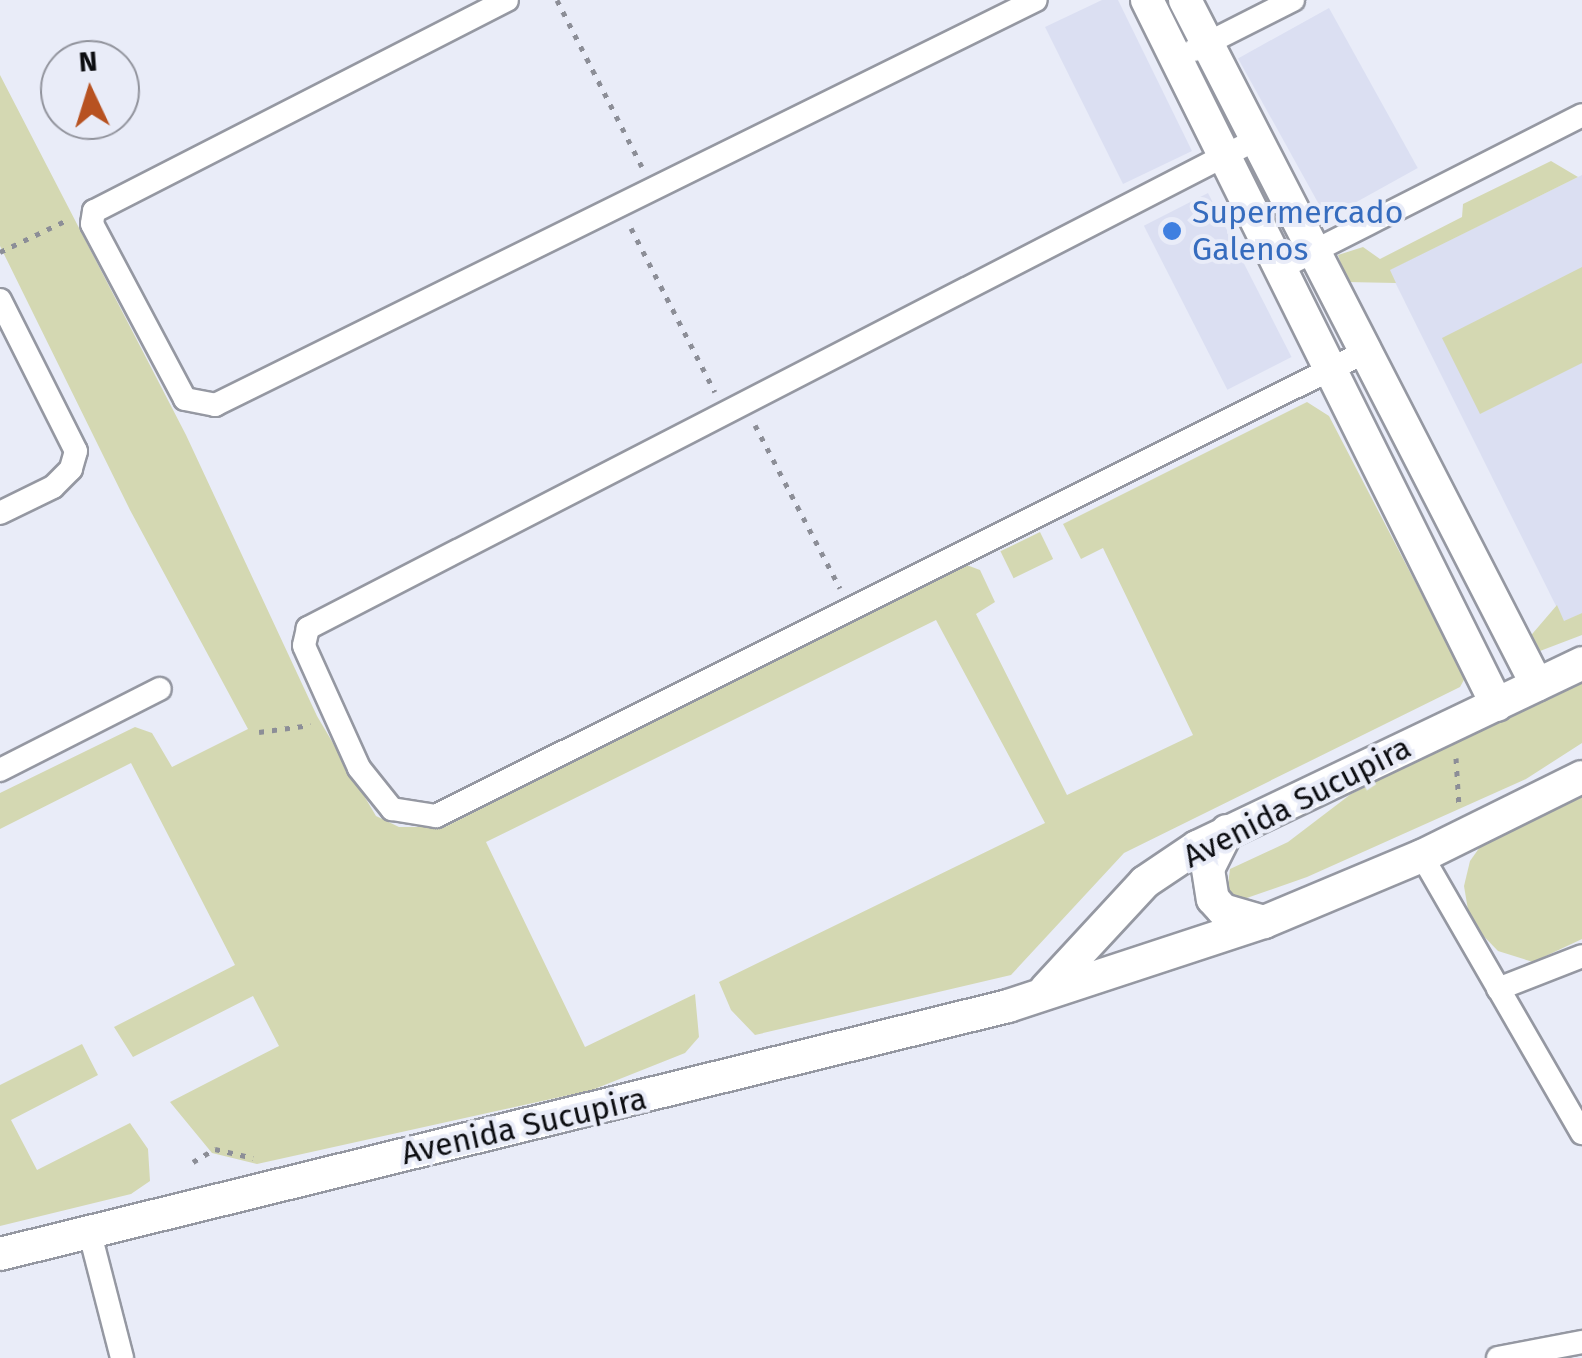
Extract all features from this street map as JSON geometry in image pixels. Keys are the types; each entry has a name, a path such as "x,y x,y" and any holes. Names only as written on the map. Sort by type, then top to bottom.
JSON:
{"street":[{"path":"507,0 94,211 92,224 178,392 203,405 216,404 1036,0"},
{"path":"1147,0 1497,705"},
{"path":"1185,0 1537,684"},
{"path":"1176,59 1294,0"},
{"path":"1279,269 1582,116"},
{"path":"1257,139 733,404 308,628 304,646 359,768 392,809 436,816 1365,352"},
{"path":"0,300 72,433 71,470 53,487 0,512"},
{"name":"Avenida Sucupira","path":"1046,989 1146,882 1227,831 1582,663"},
{"path":"0,770 160,689"},
{"name":"Avenida Sucupira","path":"0,1254 713,1082 1008,1006 1046,989 1264,922 1422,856 1582,777"},
{"path":"1461,837 1473,841 1582,791"},
{"path":"1227,831 1208,869 1213,898 1222,910 1264,922"},
{"path":"1422,856 1582,1132"},
{"path":"1498,990 1582,956"},
{"path":"89,1230 122,1358"},
{"path":"1498,1358 1582,1342"}],"path":[{"path":"558,0 652,186"},
{"path":"618,203 850,606"},
{"path":"0,252 94,211"},
{"path":"260,732 311,725"},
{"path":"1454,725 1461,837"},
{"path":"193,1162 215,1149 257,1159"}],"shaded area":[{"path":"1102,0 1118,0 1192,151 1123,184 1045,27"},
{"path":"1329,8 1418,168 1327,218 1238,58"},
{"path":"1582,175 1582,613 1564,622 1389,270"},
{"path":"1208,193 1292,357 1227,390 1144,226"}],"green space":[{"path":"0,75 186,435 317,716 376,816 399,827 445,827 964,564 980,570 995,602 976,614 1067,795 1193,735 1103,548 1081,559 1063,524 1307,402 1329,416 1465,678 1460,687 1124,853 1011,975 755,1035 731,1010 719,982 1045,823 936,620 486,842 585,1047 695,994 699,1037 685,1053 592,1090 257,1164 212,1153 170,1102 279,1046 253,996 133,1057 114,1027 235,965 131,763 0,829 0,793 135,727 152,733 172,767 248,729 130,510 0,246"},
{"path":"1551,161 1578,177 1390,270 1396,283 1347,282 1338,255 1363,247 1380,259 1462,217 1463,204"},
{"path":"1582,267 1582,363 1480,414 1442,338"},
{"path":"1040,532 1053,559 1014,578 1000,551"},
{"path":"1557,605 1564,621 1582,613 1582,635 1540,651 1527,640"},
{"path":"1582,679 1582,743 1526,779 1307,877 1241,900 1227,892 1230,869 1288,842 1351,794"},
{"path":"1582,792 1582,939 1533,962 1498,951 1470,922 1464,886 1470,861 1487,837"},
{"path":"82,1044 98,1075 11,1120 37,1170 130,1123 148,1149 150,1181 131,1194 0,1226 0,1085"}],"place":[{"name":"Supermercado Galenos","path":"1172,231"}]}
